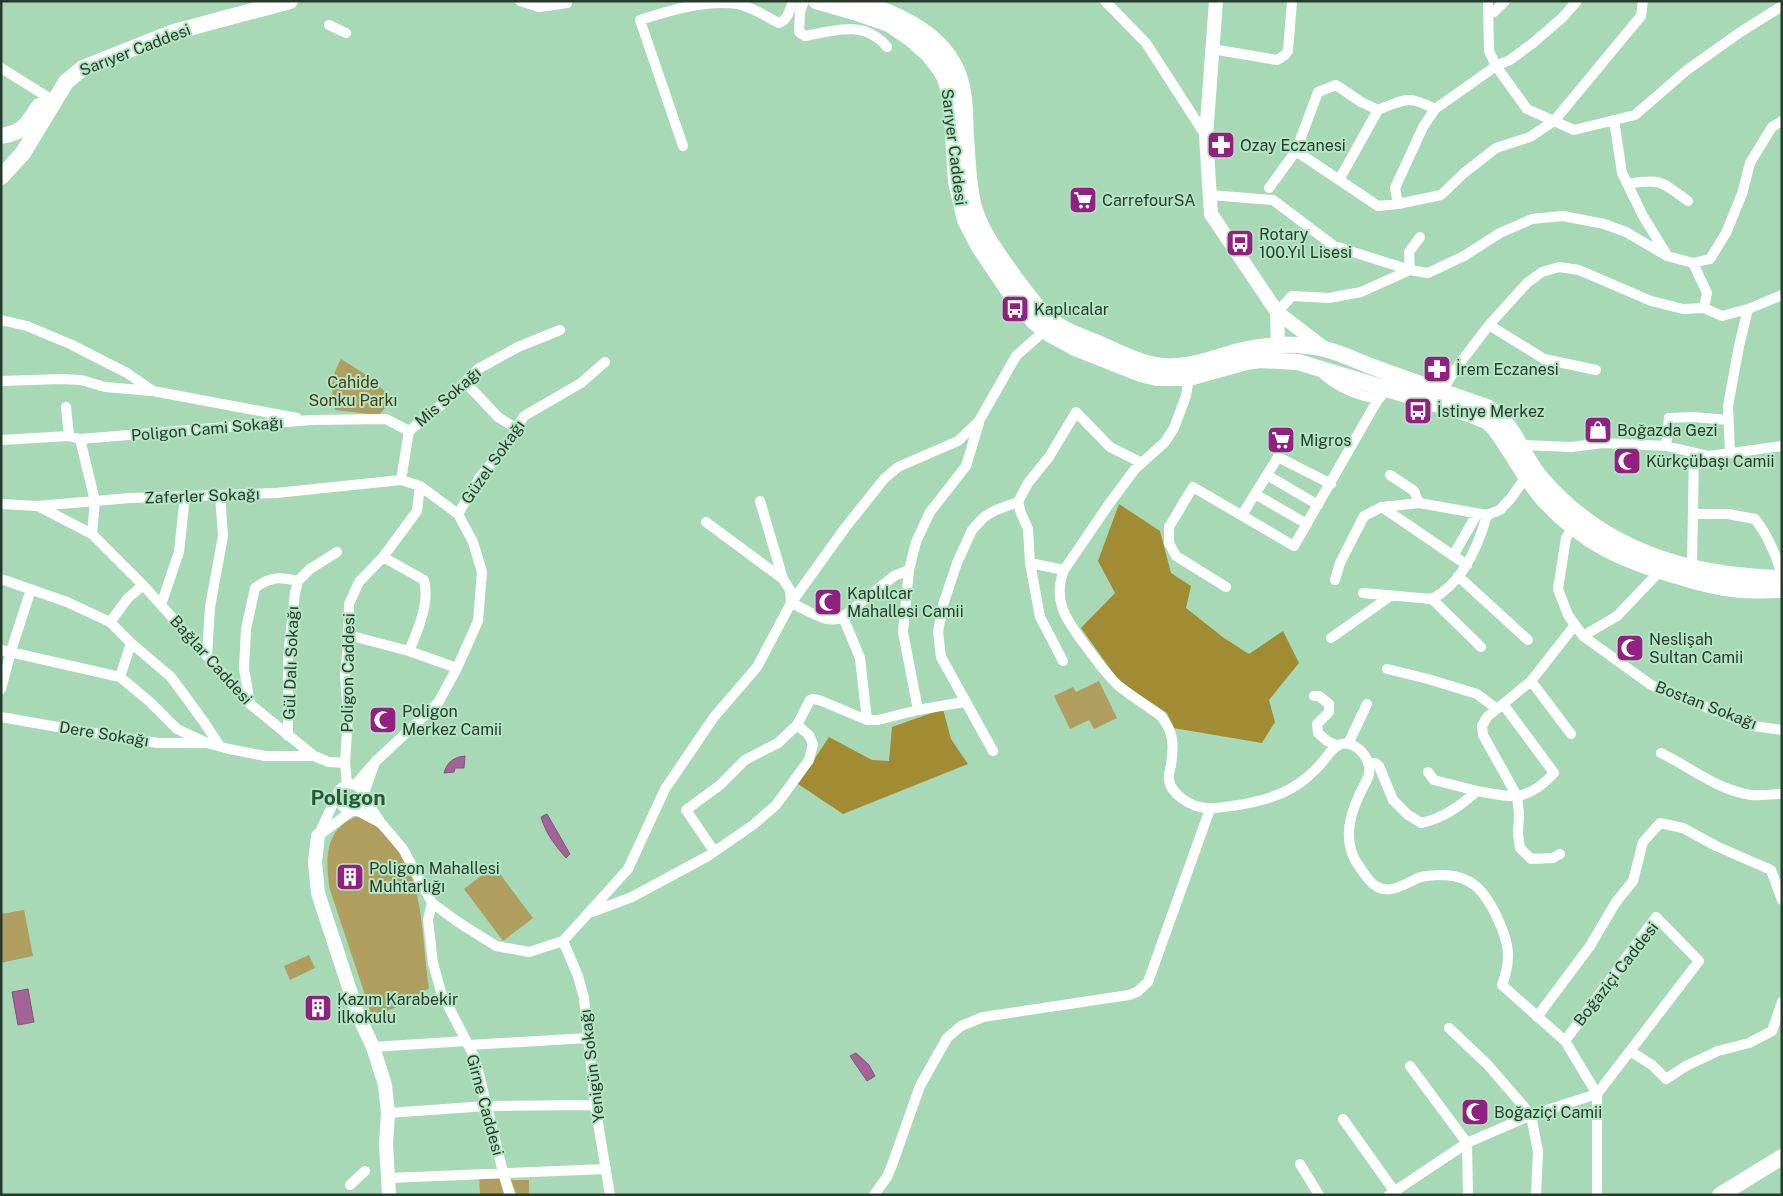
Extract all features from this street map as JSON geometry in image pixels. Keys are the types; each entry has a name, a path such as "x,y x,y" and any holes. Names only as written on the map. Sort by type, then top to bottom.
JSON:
{"main road":[{"name":"Sarıyer Caddesi","path":"1,136 21,130 29,122 61,71 86,56 176,20 249,1"},
{"name":"Sarıyer Caddesi","path":"1,178 22,154 66,82 83,68 174,32 290,1"},
{"name":"Sarıyer Caddesi","path":"816,1 889,24 911,39 929,55 939,68 945,78 951,99 956,182 965,220 979,247 1008,290 1034,322 1048,326"},
{"name":"Sarıyer Caddesi","path":"857,1 884,9 915,25 942,47 952,63 962,87 969,179 979,222 996,252 1038,307 1048,326 1068,344 1141,374 1157,378 1260,360 1298,362 1469,414 1488,422 1531,474 1562,501 1576,522 1700,583 1740,590 1782,590"},
{"name":"Sarıyer Caddesi","path":"1188,372 1243,350 1306,345 1324,348 1386,388 1442,392 1488,407 1509,425 1521,445 1531,474"},
{"path":"1278,346 1298,362"},
{"path":"1318,368 1318,355 1324,348"},
{"name":"Sarıyer Caddesi","path":"1662,565 1692,566 1712,572 1749,577 1782,576"},
{"path":"1720,1195 1782,1157"},
{"path":"1740,1195 1782,1169"}],"street":[{"path":"520,1 539,7 567,3 567,1"},
{"path":"682,146 640,20 676,5 713,3 738,4 764,14 779,23 784,22 787,18 793,1"},
{"path":"804,1 800,12 799,32 805,36 844,28 863,30 880,39 887,47"},
{"path":"1105,1 1146,43 1206,136"},
{"path":"1216,1 1206,136 1211,214 1277,312 1324,348"},
{"path":"1212,49 1277,60 1282,58 1288,51 1292,1"},
{"path":"1488,1 1490,51 1496,66 1527,109 1574,130 1635,115 1687,70 1742,31 1782,6"},
{"path":"1488,14 1496,10 1505,1"},
{"path":"1398,204 1395,188 1423,127 1435,109 1496,66 1510,60 1533,43 1562,18 1577,1"},
{"path":"1296,151 1378,206 1441,195 1464,173 1496,148 1530,136 1554,121 1641,16 1643,1"},
{"path":"329,25 346,33"},
{"path":"1,68 46,96"},
{"path":"1269,188 1296,151 1318,92 1336,86 1378,110"},
{"path":"1339,180 1378,110 1406,99 1423,103 1435,109"},
{"path":"1614,120 1622,173 1643,216 1667,256"},
{"path":"1210,195 1273,200 1334,246 1410,270 1428,273 1464,256 1500,233 1532,219 1564,216 1604,224 1626,232 1667,256 1693,263 1710,258 1726,233 1742,194 1750,162 1772,127 1782,121"},
{"path":"1628,184 1645,181 1662,182 1688,201"},
{"path":"1410,270 1409,252 1420,237"},
{"path":"1693,263 1707,293 1704,308"},
{"path":"1442,392 1457,367 1489,325 1527,283 1542,272 1559,268 1579,270 1651,301 1683,309 1704,308 1722,316 1782,295"},
{"path":"1278,346 1277,312 1292,296 1329,298 1361,292 1410,270"},
{"path":"1730,453 1728,406 1748,308"},
{"path":"1,320 27,326 70,344 127,373 152,391"},
{"path":"1489,325 1544,359 1596,370"},
{"path":"918,710 904,632 909,570 916,542 930,512 966,466 979,421 1016,356 1048,326"},
{"name":"Mis Sokağı","path":"402,480 409,431 445,402 478,369 518,347 560,330"},
{"name":"Güzel Sokağı","path":"458,514 480,477 506,446 524,416 581,383 605,362"},
{"path":"1188,372 1186,396 1174,428 1165,442 1135,469 1064,570 1059,581 1059,597 1065,617 1104,671 1119,686 1161,716 1168,726 1173,742 1169,777 1172,788 1184,800 1198,808 1210,809 1250,803 1279,795 1314,772 1336,745"},
{"path":"1,381 82,380 105,387 152,391 311,420"},
{"path":"465,382 498,417 516,429"},
{"path":"1226,587 1176,556 1169,543 1169,526 1193,487 1294,546 1386,388"},
{"path":"66,407 69,436"},
{"path":"993,751 964,702 941,657 938,632 943,605 957,563 972,530 984,517 996,510 1018,502 1028,483 1049,457 1076,412 1110,447 1142,463"},
{"path":"1666,446 1669,418 1728,420"},
{"name":"Poligon Cami Sokağı","path":"1,440 69,436 80,439 311,420 386,419 409,431"},
{"path":"351,784 361,789 381,823 403,849 432,903 496,946 529,952 563,941 628,869 665,789 714,717 757,666 791,603 845,528 884,479 898,467 958,441 979,421"},
{"path":"80,439 95,501 92,534"},
{"path":"1521,445 1571,447 1603,443 1666,446 1709,456 1780,450"},
{"path":"1692,566 1694,453"},
{"path":"1242,515 1278,457 1331,484"},
{"path":"1334,580 1340,563 1364,516 1382,507 1419,503 1482,514 1500,510 1531,474"},
{"path":"1267,475 1318,505"},
{"path":"1390,475 1414,491 1419,503"},
{"path":"389,1195 386,1144 388,1113 384,1085 372,1047 358,1015 318,893 315,862 318,836 338,797 340,789 351,784 438,703 457,668 478,621 482,572 472,542 458,514 420,486 402,480"},
{"name":"Zaferler Sokağı","path":"1,504 38,506 185,496 276,493 402,480"},
{"name":"Poligon Caddesi","path":"351,784 345,763 348,716 345,675 349,604 359,582 383,557 416,511 420,486"},
{"path":"1255,494 1307,524"},
{"path":"207,656 210,607 223,536 220,495"},
{"path":"161,605 179,552 185,496"},
{"path":"760,501 783,579 790,590 791,603"},
{"path":"1018,502 1028,529 1030,562 1040,618 1063,661"},
{"name":"Bağlar Caddesi","path":"38,506 92,534 143,585 250,704 288,736 314,756 329,762 345,763"},
{"path":"1382,507 1466,565"},
{"path":"1453,556 1482,514"},
{"path":"1363,593 1390,597 1432,599 1440,595 1458,576 1479,542 1482,514"},
{"path":"1693,514 1728,514 1755,519 1763,529 1778,561 1782,576"},
{"path":"706,522 783,579"},
{"name":"Bostan Sokağı","path":"1576,522 1566,538 1558,589 1568,615 1583,636 1651,685 1753,726 1782,730"},
{"path":"250,704 244,669 246,629 255,588 263,582 279,577 298,581 310,569 337,552"},
{"path":"383,557 424,580 426,589 424,608 409,651"},
{"path":"1030,562 1064,570"},
{"path":"1583,636 1617,616 1662,565"},
{"path":"791,603 830,620 838,620 894,576 909,570"},
{"path":"1458,576 1528,640"},
{"path":"1,579 67,602 110,622 131,643 171,677 219,745"},
{"name":"Gül Dalı Sokağı","path":"288,736 288,657 294,593 298,581"},
{"path":"110,622 128,598 143,585"},
{"path":"1,689 6,651 31,588"},
{"path":"1331,638 1390,597"},
{"path":"1432,599 1482,646"},
{"path":"843,617 860,658 867,720"},
{"path":"1560,854 1553,858 1531,859 1520,848 1517,796 1483,735 1482,726 1487,717 1531,681 1575,625"},
{"path":"348,635 409,651 457,668"},
{"path":"120,677 131,643"},
{"path":"6,651 120,677 150,702 177,729 207,743 265,756 314,756"},
{"path":"1387,669 1477,694 1500,706 1554,772 1545,782 1517,796 1477,791 1434,780 1428,772"},
{"path":"1531,681 1571,734"},
{"path":"1314,696 1319,696 1329,704 1329,712 1317,724 1318,733 1327,741 1336,745 1348,744 1360,750 1365,755 1369,764 1369,774 1353,809 1349,823 1349,844 1356,864 1370,882 1385,890 1393,889 1421,877 1436,875 1464,878 1474,884 1491,904 1506,943 1509,957 1502,985 1564,1041 1597,1094 1597,1195"},
{"path":"714,852 686,810 720,785 745,760 778,743 797,725 810,700 813,698 867,720 878,720 918,710 964,702"},
{"path":"1348,744 1366,704"},
{"name":"Dere Sokağı","path":"1,717 69,730 158,743 207,743"},
{"path":"588,914 632,897 714,852 753,825 776,805 809,760 813,744 809,735 797,725"},
{"path":"1661,753 1700,776 1732,790 1752,795 1782,794"},
{"path":"318,836 361,804 374,762"},
{"path":"1369,764 1375,763 1379,766 1393,800 1407,814 1421,823 1434,820 1456,809 1477,791"},
{"path":"338,797 346,809 354,809 381,823"},
{"path":"874,1195 892,1165 920,1086 947,1038 953,1032 970,1021 983,1017 1130,995 1148,982 1210,809"},
{"path":"1537,1017 1590,946 1616,902 1633,880 1643,842 1660,824 1683,828 1716,846 1771,870 1782,900"},
{"name":"Girne Caddesi","path":"432,903 428,920 433,963 440,992 475,1058 510,1195"},
{"name":"Boğaziçi Caddesi","path":"1564,1041 1656,918 1699,961 1597,1094"},
{"name":"Yenigün Sokağı","path":"563,941 578,976 584,998 595,1105 610,1195"},
{"path":"1630,1051 1652,1065 1666,1079 1686,1066 1710,1055 1749,1043 1772,1031 1782,1002"},
{"path":"1448,1028 1488,1065 1531,1115 1538,1152 1536,1195"},
{"path":"372,1047 588,1038"},
{"path":"1410,1066 1467,1143 1468,1195"},
{"path":"1343,1119 1394,1193 1467,1143 1531,1115 1597,1094"},
{"path":"388,1113 487,1106 595,1105"},
{"path":"1300,1164 1319,1195"},
{"path":"388,1178 606,1169"},
{"path":"350,1185 365,1171"}],"green space":[{"name":"Cahide Sonku Parkı","path":"341,359 368,376 393,399 379,415 335,410 332,384"},
{"path":"1099,681 1117,718 1094,729 1089,720 1070,729 1054,696 1073,687 1076,692"},
{"path":"358,816 370,821 386,836 399,852 409,870 420,908 429,988 403,1005 372,1016 330,890 327,867 329,846 333,837 347,821"},
{"path":"494,866 533,918 503,941 464,889"},
{"path":"24,910 33,956 1,963 1,914"},
{"path":"309,955 315,968 290,980 284,966"},
{"path":"479,1178 499,1178 504,1195 480,1195"},
{"path":"511,1180 529,1180 529,1195 517,1195"}],"shaded area":[{"path":"1119,504 1160,531 1171,573 1191,586 1186,608 1224,638 1249,654 1283,631 1299,663 1269,700 1275,722 1262,743 1173,728 1167,713 1119,681 1081,628 1115,593 1098,561"},
{"path":"943,709 951,739 968,764 843,814 798,784 829,737 872,760 889,761 892,727"},
{"path":"465,756 464,768 455,768 454,772 444,773 452,761"},
{"path":"547,814 570,854 566,858 545,829 541,817"},
{"path":"28,989 34,1022 18,1025 12,992"},
{"path":"856,1053 869,1065 875,1076 867,1081 850,1056"}],"place":[{"name":"Ozay Eczanesi","path":"1221,145"},
{"name":"CarrefourSA","path":"1083,200"},
{"name":"Rotary 100.Yıl Lisesi","path":"1240,243"},
{"name":"Kaplıcalar","path":"1015,309"},
{"name":"İrem Eczanesi","path":"1437,369"},
{"name":"İstinye Merkez","path":"1418,411"},
{"name":"Boğazda Gezi","path":"1598,430"},
{"name":"Migros","path":"1281,440"},
{"name":"Kürkçübaşı Camii","path":"1627,461"},
{"name":"Kaplılcar Mahallesi Camii","path":"828,602"},
{"name":"Neslişah Sultan Camii","path":"1630,648"},
{"name":"Poligon Merkez Camii","path":"383,720"},
{"name":"Poligon Mahallesi Muhtarlığı","path":"350,877"},
{"name":"Kazım Karabekir İlkokulu","path":"318,1008"},
{"name":"Boğaziçi Camii","path":"1475,1112"}],"district":[{"name":"Poligon","path":"348,797"}]}
